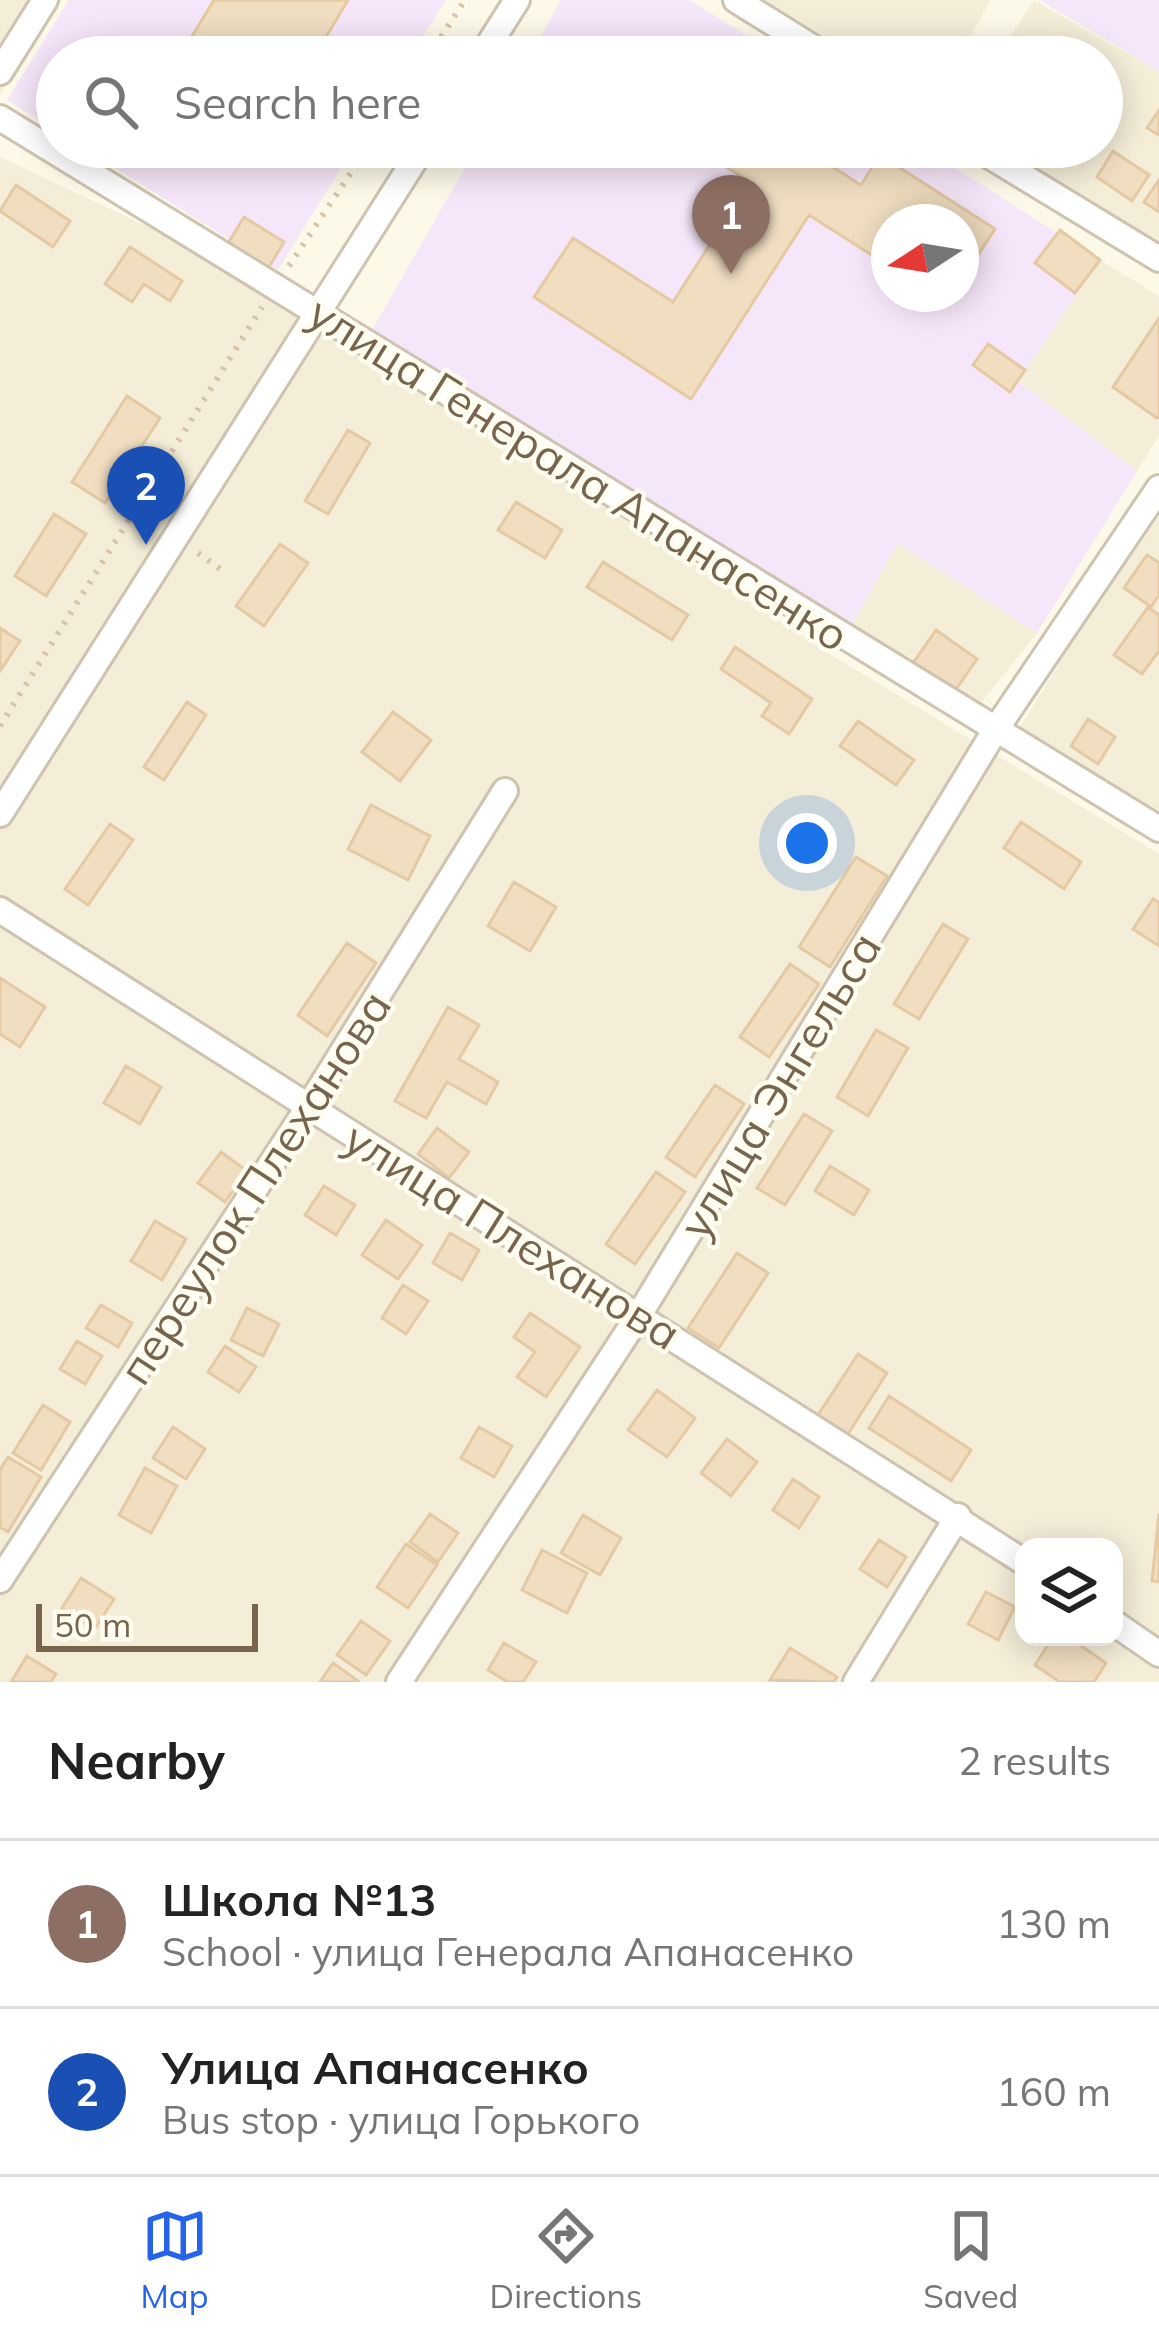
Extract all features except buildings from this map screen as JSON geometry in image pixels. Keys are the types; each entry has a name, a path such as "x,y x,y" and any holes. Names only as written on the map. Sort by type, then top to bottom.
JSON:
{"street":[{"path":"0,72 45,0"},
{"path":"494,36 517,0"},
{"path":"736,0 795,36"},
{"name":"улица Генерала Апанасенко","path":"0,118 36,140"},
{"name":"улица Генерала Апанасенко","path":"81,168 1159,829"},
{"path":"0,814 410,168"},
{"path":"1010,168 1159,259"},
{"name":"улица Энгельса","path":"399,1682 639,1315 996,729 1159,488"},
{"name":"переулок Плеханова","path":"0,1580 309,1106 505,791"},
{"name":"улица Плеханова","path":"0,910 1015,1556"},
{"path":"856,1682 958,1516"},
{"path":"1123,1629 1159,1654"}],"path":[{"path":"442,36 465,0"},
{"path":"0,726 354,168"}],"shaded area":[{"path":"0,0 62,0 36,36 0,94"},
{"path":"69,0 446,0 423,36 47,36"},
{"path":"561,0 690,0 747,36 541,36"},
{"path":"763,0 991,0 970,36 825,36"},
{"path":"1034,0 1097,36 1011,36"},
{"path":"1039,0 1159,0 1159,71 1123,50 1123,36 1100,36"},
{"path":"1123,51 1159,71 1159,246 1037,168 1123,168"},
{"path":"36,53 36,118 7,100"},
{"path":"0,157 275,287 830,654 1159,854 1159,1682 0,1682"},
{"path":"115,168 341,168 278,270"},
{"path":"465,168 955,168 1100,260 1018,381 1137,471 1037,633 898,543 845,636 371,332"},
{"path":"1100,260 1159,296 1159,436 1137,471 1018,381"},
{"path":"1159,500 1159,818 1013,739"},
{"path":"898,543 1037,633 972,714 845,636"}],"place":[{"name":"Школа №13","path":"731,274"},
{"name":"Улица Апанасенко","path":"146,545"}]}
